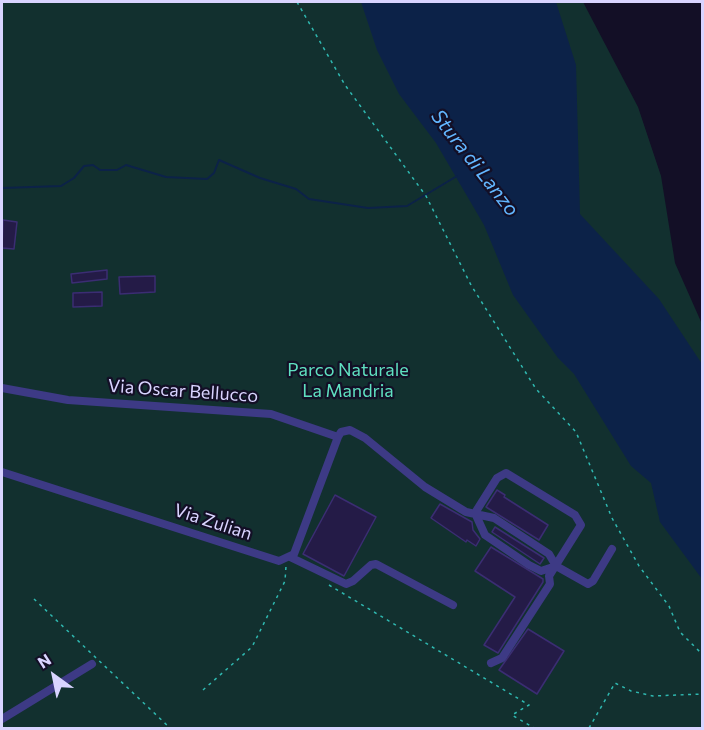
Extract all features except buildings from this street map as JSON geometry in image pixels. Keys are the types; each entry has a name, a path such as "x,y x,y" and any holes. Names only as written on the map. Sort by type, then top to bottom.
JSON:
{"street":[{"name":"Via Oscar Bellucco","path":"2,388 68,399 271,414 338,437 341,432 350,430 425,487 465,512 475,513"},
{"path":"288,558 294,554 338,437"},
{"name":"Via Zulian","path":"2,472 279,561 288,558 345,584 353,581 371,565 376,564 453,605"},
{"path":"475,513 497,477 506,473 575,515 581,525 549,576 550,584 502,658 491,663"},
{"path":"475,513 494,518 549,554 556,566 588,584 593,581 612,549"},
{"path":"475,513 485,536 541,572 556,566"},
{"path":"2,719 92,664"}],"path":[{"path":"297,2 345,85 426,196 471,285 536,389 576,432 612,518 639,566 669,606 680,632 702,654"},
{"path":"202,690 252,647 285,581 288,558"},
{"path":"327,584 529,705 512,716 534,729"},
{"path":"34,598 170,729"},
{"path":"589,729 615,683 631,691 653,696 702,694"}],"green space":[{"name":"Parco Naturale La Mandria","path":"2,2 583,2 638,107 661,176 675,263 702,324 702,728 2,728"}],"water":[{"name":"Stura di Lanzo","path":"361,2 556,2 576,65 580,214 659,299 702,364 702,579 660,522 651,483 631,466 574,374 558,358 513,295 484,225 436,143 399,94 377,50"}],"waterway":[{"path":"2,188 61,186 74,178 84,166 93,165 100,170 117,170 126,165 166,177 207,179 214,173 219,160 260,178 296,189 309,199 368,208 407,206 457,176"}]}
